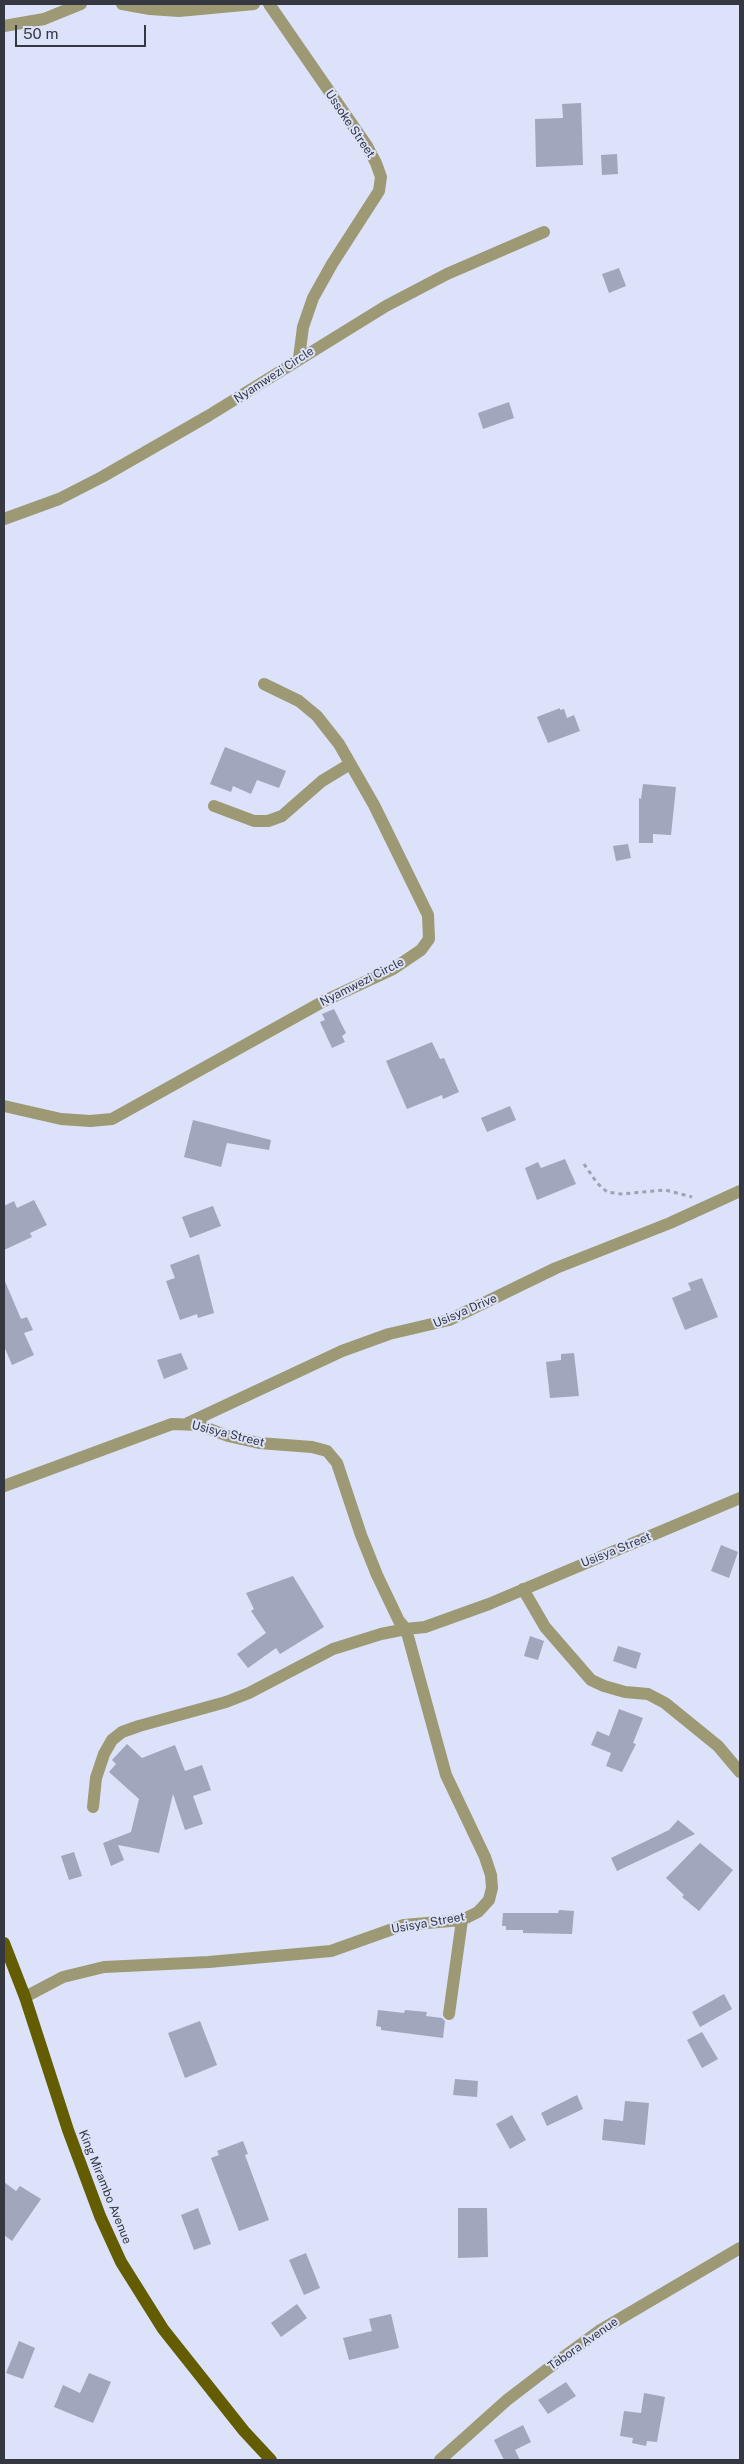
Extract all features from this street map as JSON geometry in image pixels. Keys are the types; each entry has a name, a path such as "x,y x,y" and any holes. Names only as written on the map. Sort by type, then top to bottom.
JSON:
{"main road":[{"name":"King Mirambo Avenue","path":"4,1943 25,1997 68,2130 100,2216 122,2262 163,2329 244,2431 271,2460"}],"street":[{"path":"4,26 44,19 81,4"},
{"path":"122,4 150,9 179,11 254,4"},
{"name":"Ussoke Street","path":"270,4 367,146 381,177 379,191 332,264 313,298 304,327 299,358"},
{"name":"Nyamwezi Circle","path":"4,519 59,499 102,476 208,416 299,358 386,306 438,278 544,232"},
{"name":"Nyamwezi Circle","path":"4,1106 61,1119 90,1121 112,1119 324,1001 393,969 421,950 429,939 428,915 374,805 339,744 317,716 299,701 264,684"},
{"path":"214,806 254,821 268,821 282,816 322,781 350,764"},
{"name":"Usisya Drive","path":"188,1423 342,1351 389,1334 434,1326 449,1320 556,1268 663,1226 740,1191"},
{"name":"Usisya Street","path":"4,1486 172,1424 188,1423 259,1443 312,1447 328,1451 337,1463 361,1534 378,1575 399,1621 406,1629 446,1775 485,1857 491,1875 492,1888 489,1900 478,1912 462,1920 404,1925 331,1951 209,1962 104,1967 63,1977 25,1997"},
{"name":"Usisya Street","path":"406,1629 425,1627 450,1619 740,1498"},
{"path":"523,1590 545,1627 591,1680 618,1690 648,1694 665,1703 718,1746 740,1772"},
{"path":"93,1807 96,1778 104,1754 112,1740 122,1732 226,1702 249,1693 333,1649 381,1634 406,1629"},
{"path":"450,2014 462,1920"},
{"name":"Tabora Avenue","path":"440,2460 507,2400 554,2364 633,2311 740,2248"}],"path":[{"path":"584,1164 596,1183 607,1192 621,1194 665,1190 694,1197 707,1206"}],"building":[{"path":"581,103 583,165 536,167 535,119 563,118 562,104"},
{"path":"617,154 618,174 602,175 601,155"},
{"path":"619,268 626,286 609,293 602,274"},
{"path":"509,402 514,418 483,429 478,413"},
{"path":"560,708 560,710 564,709 567,718 574,715 580,731 548,743 537,717"},
{"path":"225,747 286,771 279,788 257,780 251,794 233,786 231,792 210,784"},
{"path":"643,784 676,787 671,835 653,834 653,843 639,843 639,798 641,799"},
{"path":"628,844 631,858 616,861 613,846"},
{"path":"334,1009 346,1033 342,1036 345,1042 332,1048 320,1022 325,1020 322,1014"},
{"path":"432,1042 440,1059 444,1058 459,1092 443,1099 442,1095 407,1109 386,1061"},
{"path":"510,1106 516,1120 487,1132 481,1118"},
{"path":"193,1120 271,1140 269,1150 227,1143 221,1167 184,1157"},
{"path":"565,1159 576,1184 537,1200 525,1168 538,1162 541,1168"},
{"path":"34,1200 47,1225 30,1233 32,1237 4,1250 4,1206 14,1201 17,1208"},
{"path":"213,1206 221,1226 190,1238 182,1217"},
{"path":"199,1254 214,1313 198,1318 197,1314 180,1320 166,1281 175,1278 170,1265"},
{"path":"702,1278 718,1317 685,1330 672,1298 691,1290 688,1283"},
{"path":"4,1279 21,1319 27,1317 33,1330 24,1333 34,1355 12,1365 4,1346"},
{"path":"181,1353 188,1369 164,1379 157,1360"},
{"path":"574,1353 579,1396 550,1398 546,1362 561,1360 561,1354"},
{"path":"721,1545 738,1552 729,1578 711,1571"},
{"path":"293,1576 324,1627 280,1654 276,1648 248,1668 237,1654 266,1633 251,1611 254,1609 246,1593"},
{"path":"530,1636 544,1641 538,1660 524,1656"},
{"path":"618,1646 641,1653 636,1669 613,1661"},
{"path":"619,1709 643,1718 633,1743 636,1744 622,1772 606,1766 611,1753 591,1745 597,1731 609,1736"},
{"path":"127,1744 142,1758 175,1745 185,1771 202,1765 211,1790 193,1796 203,1824 185,1830 173,1794 159,1853 118,1845 124,1860 111,1866 103,1843 131,1832 139,1799 109,1772 116,1764 112,1760"},
{"path":"678,1820 695,1834 617,1871 611,1858 669,1830"},
{"path":"700,1843 733,1870 699,1911 682,1897 684,1895 666,1878"},
{"path":"74,1852 82,1876 69,1880 61,1856"},
{"path":"559,1910 574,1911 572,1934 523,1933 523,1930 506,1930 506,1926 502,1926 503,1913 558,1913"},
{"path":"724,1994 732,2009 700,2027 692,2012"},
{"path":"378,2010 404,2013 405,2010 427,2012 426,2016 442,2018 445,2021 443,2038 381,2030 381,2027 376,2026"},
{"path":"200,2021 217,2065 185,2078 168,2033"},
{"path":"702,2032 718,2059 702,2068 687,2040"},
{"path":"455,2079 478,2081 477,2097 453,2095"},
{"path":"577,2095 583,2109 547,2126 541,2113"},
{"path":"625,2101 649,2103 645,2145 602,2140 604,2119 623,2121"},
{"path":"512,2115 526,2140 510,2149 496,2124"},
{"path":"243,2141 248,2154 245,2155 269,2220 239,2231 211,2158 219,2155 217,2151"},
{"path":"4,2182 16,2191 20,2186 41,2199 12,2241 4,2235"},
{"path":"198,2208 211,2244 194,2250 181,2215"},
{"path":"458,2208 487,2208 488,2257 458,2258"},
{"path":"306,2253 320,2288 304,2295 289,2260"},
{"path":"297,2304 307,2318 281,2337 271,2323"},
{"path":"391,2314 399,2348 349,2360 343,2338 372,2331 369,2319"},
{"path":"19,2341 35,2348 23,2379 6,2373"},
{"path":"89,2373 111,2382 93,2423 54,2407 63,2385 80,2393"},
{"path":"566,2382 576,2396 548,2414 538,2400"},
{"path":"644,2393 665,2397 657,2442 647,2441 646,2446 632,2443 633,2438 620,2436 624,2411 641,2413"},
{"path":"523,2425 531,2442 515,2450 520,2460 504,2460 494,2440"}]}
